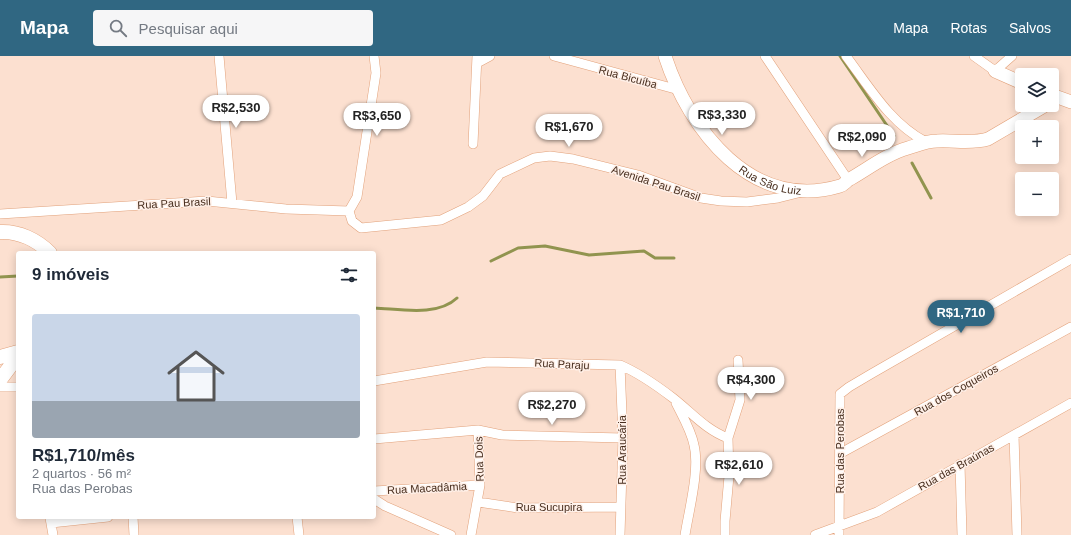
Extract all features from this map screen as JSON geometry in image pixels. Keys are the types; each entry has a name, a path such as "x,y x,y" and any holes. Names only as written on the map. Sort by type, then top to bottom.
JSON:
{"main road":[{"path":"0,232 27,237 48,251"},
{"path":"0,357 16,353"},
{"path":"0,380 16,359"}],"street":[{"path":"219,56 232,203"},
{"path":"349,211 357,197 376,74 374,56"},
{"path":"473,144 477,59 490,56"},
{"name":"Rua Bicuíba","path":"554,56 679,90"},
{"path":"585,56 587,66"},
{"name":"Rua São Luiz","path":"665,56 679,90 703,132 719,152 737,166 762,181 785,190 803,192 842,186 848,180 892,153 926,142 978,142 988,139 1034,112"},
{"path":"765,56 848,180"},
{"path":"846,56 896,121 911,134 926,142"},
{"path":"974,56 995,71 1015,80"},
{"path":"995,71 1012,56"},
{"path":"1059,99 1071,102"},
{"name":"Avenida Pau Brasil","path":"349,211 352,221 361,228 441,220 468,207 483,196 500,174 534,158 550,156 638,175 701,198 721,201 746,202 778,198 803,192"},
{"name":"Rua Pau Brasil","path":"0,214 207,201 286,209 349,211"},
{"name":"Rua das Perobas","path":"839,531 841,453 840,394 849,387 1071,259"},
{"name":"Rua dos Coqueiros","path":"841,453 1071,327"},
{"path":"725,535 729,476 728,438 740,400 738,360"},
{"name":"Rua Paraju","path":"376,381 487,362 620,365 636,372 673,398 711,430 728,438"},
{"name":"Rua Araucária","path":"620,365 623,438 620,535"},
{"path":"0,387 16,387"},
{"path":"673,398 689,426 695,447 696,466 685,535"},
{"name":"Rua das Braúnas","path":"815,535 839,531 877,512 1071,403"},
{"path":"376,439 478,430 502,435 623,438"},
{"name":"Rua Dois","path":"471,535 480,485 478,430"},
{"path":"1014,435 1016,535"},
{"path":"960,464 962,535"},
{"name":"Rua Macadâmia","path":"376,491 480,485"},
{"path":"376,500 385,506 452,535"},
{"name":"Rua Sucupira","path":"478,502 518,508 621,507"},
{"path":"53,535 51,520 70,519"},
{"path":"133,519 134,535"},
{"path":"297,519 299,535"}],"waterway":[{"path":"840,56 894,136"},
{"path":"912,163 931,198"},
{"path":"491,261 518,248 545,246 589,255 644,251 655,258 674,258"},
{"path":"0,277 16,276"},
{"path":"376,308 429,310 449,304 457,298"}]}
